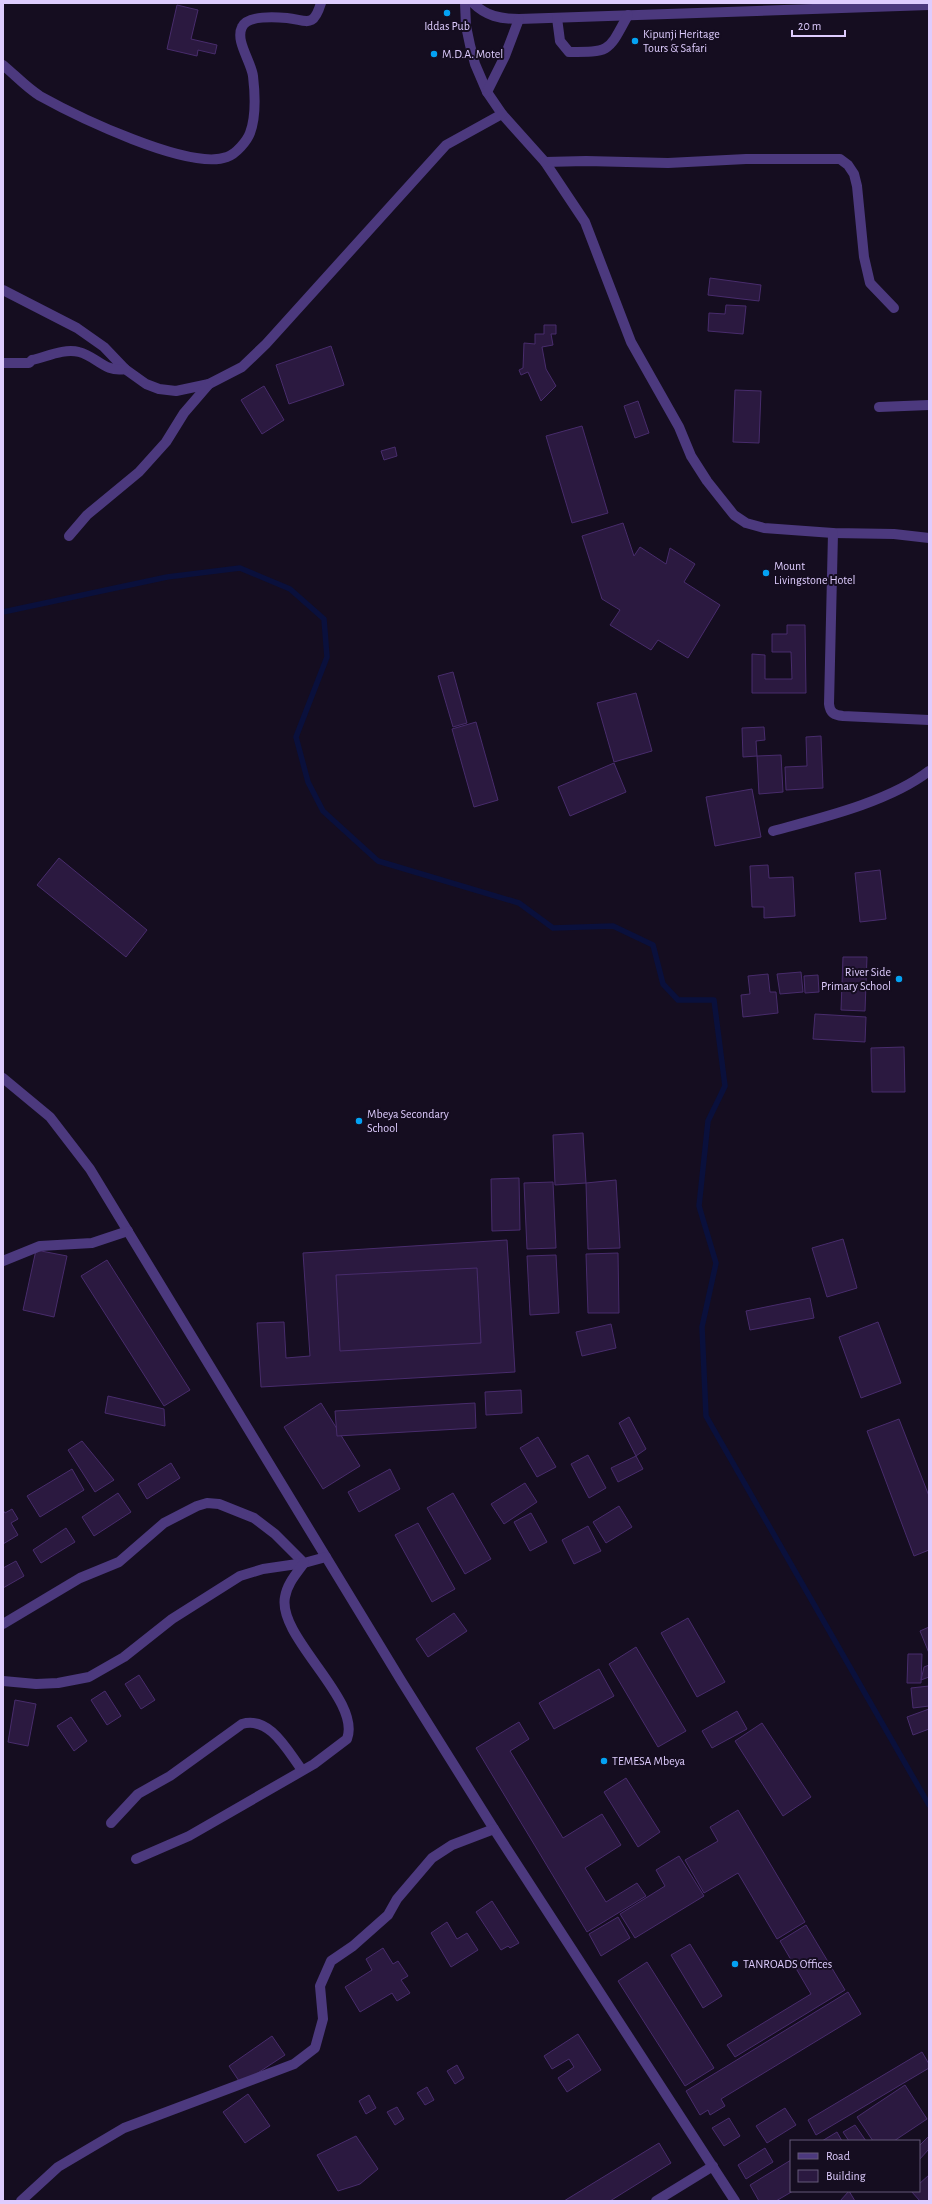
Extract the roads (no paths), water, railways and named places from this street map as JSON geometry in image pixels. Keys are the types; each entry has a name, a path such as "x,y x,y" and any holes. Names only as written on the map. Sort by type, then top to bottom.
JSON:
{"street":[{"path":"3,65 39,95 95,125 171,152 219,158 232,154 250,134 254,110 253,75 241,41 240,31 242,25 250,19 288,18 303,23 312,19 318,14 321,3"},
{"path":"465,3 466,26 470,45 475,64 487,92 502,114 545,162 585,222 631,342 679,427 691,456 707,481 734,515 746,523 764,528 833,533 894,534 929,538"},
{"path":"473,3 491,16 519,19 929,5"},
{"path":"556,18 560,40 569,52 598,52 612,45 628,15"},
{"path":"487,92 505,56 519,19"},
{"path":"3,290 77,328 104,347 124,370 146,384 159,389 176,391 209,384 242,367 266,344 446,145 502,114"},
{"path":"545,162 586,161 668,164 746,159 840,159 848,165 854,174 857,186 864,257 870,283 894,308"},
{"path":"3,363 29,363 32,360 66,352 79,352 110,370 124,370"},
{"path":"69,536 87,515 139,472 166,442 184,413 209,384"},
{"path":"878,407 929,405"},
{"path":"833,533 829,704 831,711 834,714 843,716 929,720"},
{"path":"773,831 818,818 876,798 910,784 929,771"},
{"path":"3,1078 50,1117 90,1169 326,1557 494,1829 735,2201"},
{"path":"3,1261 40,1246 92,1243 128,1231"},
{"path":"3,1624 80,1578 119,1562 164,1523 197,1506 207,1503 219,1504 254,1518 275,1534 304,1563"},
{"path":"3,1681 36,1684 58,1683 89,1677 124,1657 172,1619 240,1576 263,1569 304,1563 326,1557"},
{"path":"136,1859 190,1836 302,1770 342,1744 349,1733 345,1713 341,1704 313,1658 293,1631 284,1608 287,1589 304,1563"},
{"path":"111,1823 138,1794 170,1776 242,1724 252,1721 261,1724 277,1737 302,1770"},
{"path":"21,2201 58,2167 124,2128 294,2064 315,2048 323,2019 320,1986 331,1961 358,1942 388,1915 401,1894 432,1858 452,1845 494,1829"},
{"path":"656,2201 713,2166"}],"waterway":[{"path":"3,612 167,577 240,568 290,589 324,619 327,657 296,737 308,782 323,811 378,861 519,903 553,928 613,926 653,945 663,984 678,1000 714,1000 725,1086 708,1121 699,1206 716,1263 702,1327 706,1416 929,1805"}],"place":[{"name":"Iddas Pub","path":"447,13"},
{"name":"Kipunji Heritage Tours & Safari","path":"635,41"},
{"name":"M.D.A. Motel","path":"434,54"},
{"name":"Mount Livingstone Hotel","path":"766,573"},
{"name":"River Side Primary School","path":"899,979"},
{"name":"Mbeya Secondary School","path":"359,1121"},
{"name":"TEMESA Mbeya","path":"604,1761"},
{"name":"TANROADS Offices","path":"735,1964"}]}
